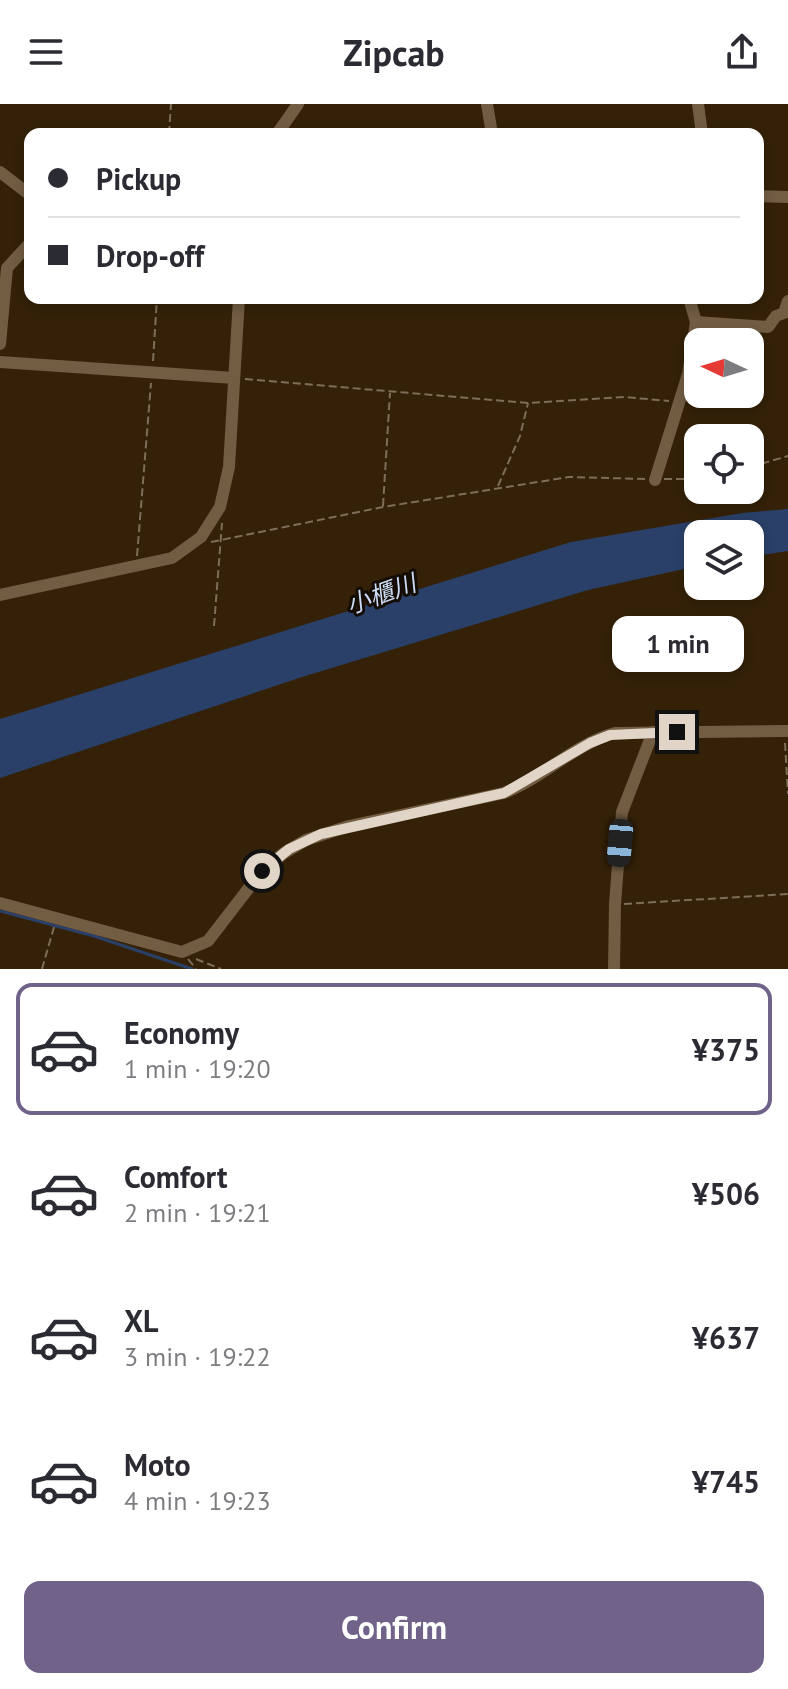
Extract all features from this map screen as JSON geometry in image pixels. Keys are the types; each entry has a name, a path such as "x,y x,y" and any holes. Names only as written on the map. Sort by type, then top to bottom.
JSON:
{"street":[{"path":"281,128 298,104"},
{"path":"487,104 491,128"},
{"path":"698,104 701,128"},
{"path":"0,172 24,190"},
{"path":"764,196 788,197"},
{"path":"0,344 7,268 24,250"},
{"path":"0,595 172,558 206,531 223,498 229,467 239,304"},
{"path":"655,480 688,374 696,322 691,304"},
{"path":"696,322 768,327 776,316 787,309"},
{"path":"0,362 234,378"},
{"path":"0,903 182,952 208,941 259,875 284,853 306,840 349,826 497,796 521,786 604,737 620,733 786,731"},
{"path":"614,969 622,812 653,732"}],"path":[{"path":"169,128 171,104"},
{"path":"136,565 157,304"},
{"path":"234,378 528,403 624,397 678,402"},
{"path":"383,507 390,393"},
{"path":"497,487 520,436 528,403"},
{"path":"764,463 788,456"},
{"path":"190,546 383,507 569,477 684,479"},
{"path":"214,626 223,498"},
{"path":"786,731 788,794"},
{"path":"615,904 788,894"},
{"path":"42,969 56,918"},
{"path":"182,952 221,969"}],"water":[{"path":"788,509 788,551 764,555 764,520 701,520"},
{"path":"684,523 684,569 588,590 302,677 0,778 0,719 571,542"}],"waterway":[{"path":"0,911 94,936 192,969"}],"route":[{"path":"262,871 289,849 321,834 488,798 516,789 569,755 610,735 677,732"}],"water label":[{"name":"小櫃川","path":"381,594"}]}
